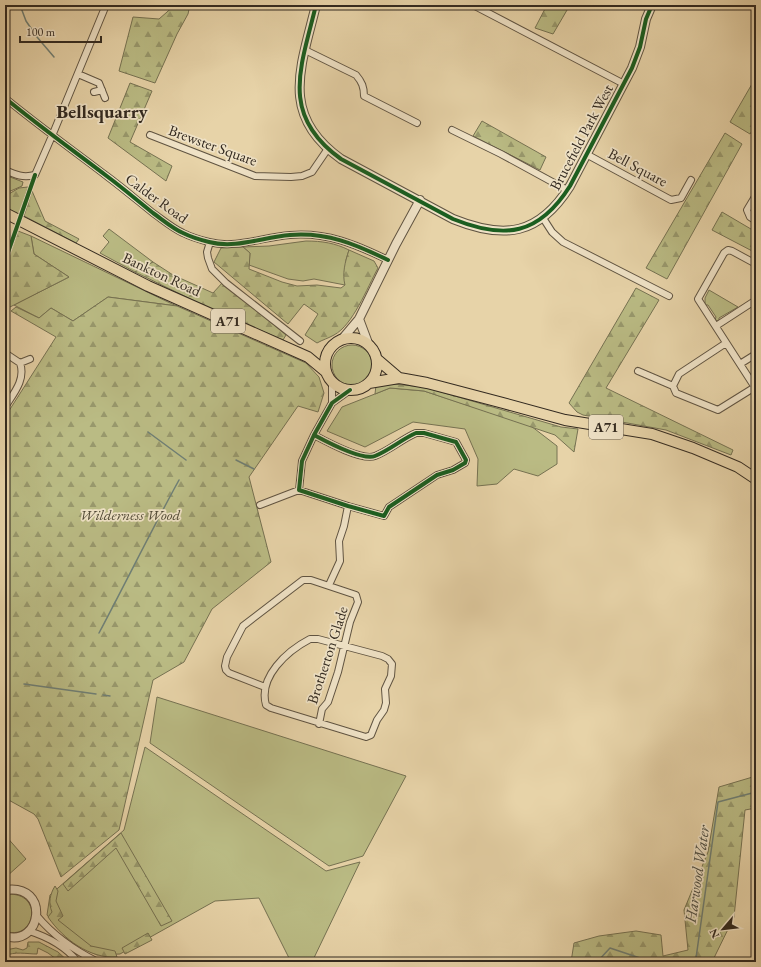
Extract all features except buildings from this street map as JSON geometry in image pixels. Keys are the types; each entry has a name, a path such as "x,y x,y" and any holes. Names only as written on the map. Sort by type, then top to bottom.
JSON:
{"main road":[{"name":"Bankton Road","path":"5,213 148,286 308,357 326,372"},
{"path":"308,357 328,350 337,341 343,338 360,338 368,343 378,360 398,378"},
{"path":"326,372 325,365 328,350"},
{"path":"369,383 375,376 378,360"},
{"name":"A71","path":"326,372 337,386 350,390 357,389 369,383 398,378 427,383 565,420 652,434 693,448 738,467 756,479"}],"street":[{"path":"5,170 18,176 26,177 35,175 106,5"},
{"name":"Brucefield Park West","path":"316,5 302,62 299,84 299,97 303,115 314,135 327,150 341,159 453,219 472,227 498,231 518,229 543,218 560,202 624,84 637,56 646,19 652,5"},
{"path":"472,5 624,84"},
{"path":"305,50 356,75 364,88 364,96 417,123"},
{"path":"78,74 99,83 105,98"},
{"path":"94,92 102,90"},
{"name":"Calder Road","path":"5,98 167,224 183,234 210,242 223,244 250,242 288,235 337,238 388,260"},
{"path":"452,130 501,154 567,190"},
{"name":"Brewster Square","path":"150,135 255,176 302,176 312,172 327,150"},
{"name":"Bell Square","path":"586,154 671,200 680,198 691,180"},
{"path":"756,195 747,210 750,217 756,221"},
{"path":"343,338 359,319 420,200"},
{"path":"543,218 552,232 563,242 669,296"},
{"path":"210,242 207,252 212,269 226,283 300,341"},
{"path":"638,371 673,386 676,393 718,410 756,388 698,299 724,253 728,250 756,264"},
{"path":"716,326 756,300"},
{"path":"359,319 368,343"},
{"path":"673,386 679,374 726,343"},
{"path":"5,353 20,364 22,373 21,381 5,407"},
{"path":"740,364 756,354"},
{"path":"20,364 30,359"},
{"path":"332,381 332,403"},
{"path":"299,490 302,461 314,435 332,403 350,390"},
{"path":"260,505 279,494 299,490 384,516 389,507 437,475 453,470 466,463 466,460 456,442 424,433 416,433 374,456 365,457 336,447 314,435"},
{"path":"266,687 229,673 224,666 227,657 243,626 303,580 311,580 329,586 340,561 339,541 348,506"},
{"name":"Brotherton Glade","path":"319,724 322,710 328,702 334,684 350,622 358,602 356,595 329,586"},
{"path":"310,639 318,639 344,646 382,656 388,659 392,664 391,676 385,689 386,703 384,710 377,720 371,735 366,737 319,724 266,705 266,687 276,666 306,641 310,639"},
{"path":"5,890 14,889 23,891 35,904 37,916 34,925 23,935 16,937 5,936"},
{"path":"37,916 55,934 82,954 95,962 103,962"},
{"path":"29,931 51,939 78,962"}],"green space":[{"path":"175,5 190,5 188,14 177,34 155,83 119,71 133,17 159,19"},
{"path":"547,5 570,5 553,34 535,28"},
{"path":"756,77 756,124 750,134 730,122"},
{"path":"130,83 152,91 130,142 172,166 166,181 108,138"},
{"path":"482,121 546,157 540,170 473,136"},
{"path":"725,133 742,144 667,279 646,268"},
{"path":"10,177 23,182 22,186 6,193 5,180 8,181"},
{"path":"28,187 19,215 5,207 5,194 7,195 19,188"},
{"path":"32,191 45,221 79,239 76,243 24,216"},
{"path":"722,212 756,232 756,253 712,230"},
{"path":"109,229 153,262 135,272 100,253 109,242 103,236"},
{"path":"18,231 31,236 34,254 69,277 10,307 5,305 5,267"},
{"path":"31,236 177,306 108,297 73,321 51,308 39,318 14,305 69,277 34,254"},
{"path":"306,241 328,243 349,250 346,260 345,285 314,279 303,281 288,279 249,265 250,253 243,247 269,246"},
{"path":"243,247 250,253 249,269 282,282 297,286 317,285 341,288 345,285 344,268 349,250 374,261 378,268 359,305 347,323 334,335 317,343 305,335 318,314 304,304 288,324 214,262 221,248"},
{"path":"153,262 173,275 213,293 223,282 286,335 283,340 211,309 135,272"},
{"path":"636,288 659,300 606,388 733,450 731,455 666,430 583,415 577,412 569,403"},
{"path":"709,290 738,307 719,318 719,321 715,320 716,317 708,305 705,305 705,298"},
{"name":"Wilderness Wood","path":"108,297 177,306 306,363 319,377 324,393 318,412 298,406 249,477 271,562 212,609 184,662 153,680 119,830 61,877 38,819 34,814 5,798 5,417 56,337 11,311 16,307 39,318 51,308 73,321"},
{"path":"352,345 360,347 366,351 370,357 372,365 370,373 366,379 360,383 352,385 344,383 338,379 334,373 332,365 334,357 338,351 344,347"},
{"path":"393,384 424,387 561,427 578,429 574,452 555,435 424,391 390,388 375,394 376,385"},
{"path":"390,388 424,391 531,426 557,446 557,464 538,476 514,469 497,484 477,486 478,459 465,429 413,422 365,447 327,431 342,407"},
{"path":"157,697 406,776 363,856 329,866 150,743"},
{"path":"145,747 326,871 360,862 312,962 291,962 259,898 215,901 120,954 97,955 69,941 47,915 50,895 124,830"},
{"path":"756,776 756,808 745,810 734,917 712,962 571,962 574,943 599,936 636,931 661,935 663,956 688,950 684,910 708,852 719,787"},
{"path":"121,833 172,921 161,926 116,848 68,891 63,884"},
{"path":"5,835 26,859 6,877 5,875"},
{"path":"55,886 58,891 56,901 63,916 58,920 91,946 115,951 117,957 97,955 87,951 69,940 54,925 48,917 52,912 50,899"},
{"path":"9,894 20,896 28,901 31,909 29,924 23,930 15,933 5,931 5,895"},
{"path":"148,933 152,940 125,954 122,948"},
{"path":"28,942 39,942 58,952 69,962 60,962 38,948 37,954 16,953 5,956 5,950 16,948 23,950 27,948"}],"waterway":[{"path":"20,5 26,21 54,57"},
{"path":"148,432 186,460"},
{"path":"236,460 254,469"},
{"path":"99,633 179,480"},
{"path":"24,684 96,694"},
{"path":"103,695 110,696"},
{"name":"Harwood Water","path":"665,962 696,958 718,802 756,792"},
{"name":"Harwood Water","path":"597,962 610,948 652,962"}],"cycle path":[{"path":"316,5 301,69 300,89 302,107 309,125 322,142 341,159 453,219 489,230 505,231 519,229 533,224 546,215 570,186 632,68 640,47 646,19 652,5"},
{"path":"5,98 153,213 171,226 186,234 219,244 250,242 290,235 316,235 329,237 352,244 388,260"},
{"path":"5,261 35,175"},
{"path":"314,435 344,450 369,457 380,454 416,433 424,433 456,442 466,460 465,463 453,470 437,475 389,507 384,516 299,490 302,461 314,435 332,403 350,390"}],"district":[{"name":"Bellsquarry","path":"102,111"}]}
